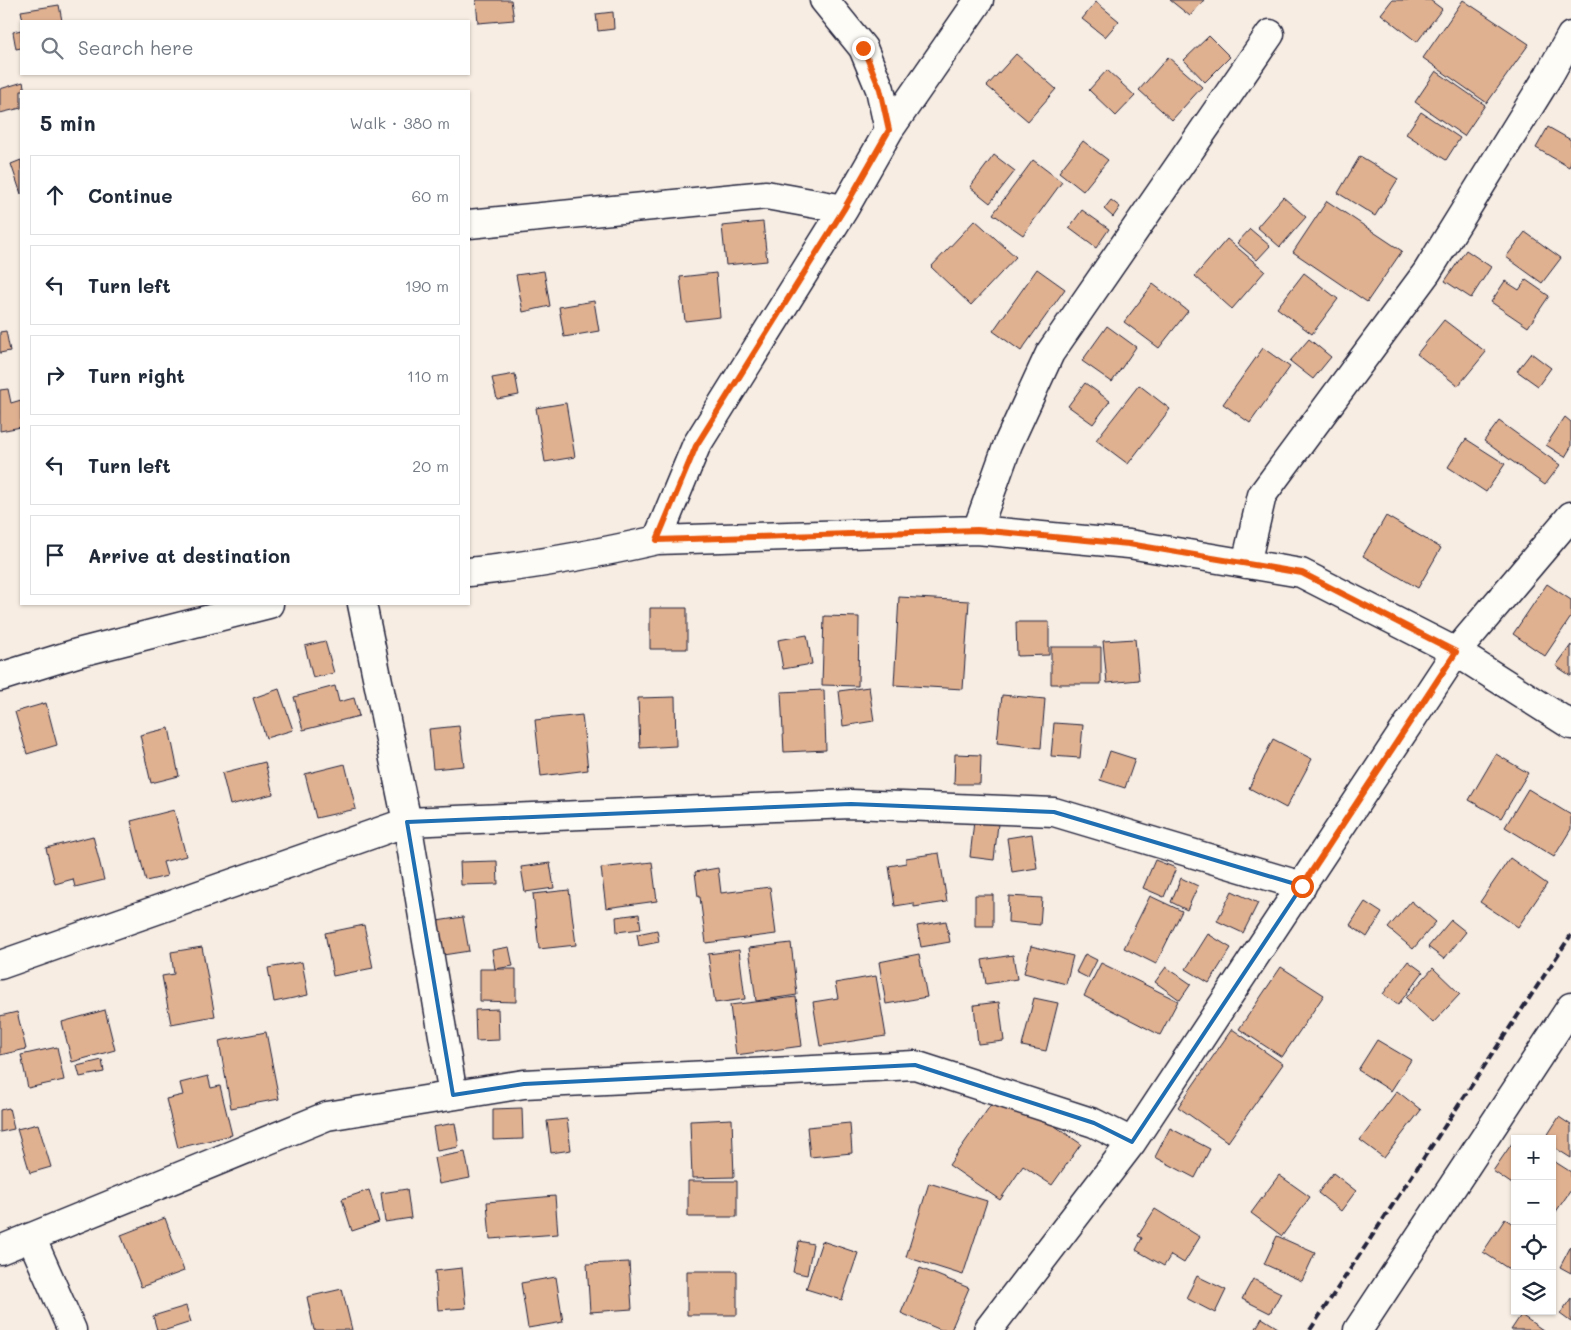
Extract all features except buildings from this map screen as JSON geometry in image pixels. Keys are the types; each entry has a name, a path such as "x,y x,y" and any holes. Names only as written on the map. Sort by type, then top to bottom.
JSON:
{"street":[{"path":"824,0 863,48 880,89 889,130"},
{"path":"657,540 696,446 844,209 889,130 979,0"},
{"path":"977,530 1008,444 1050,353 1270,34"},
{"path":"1246,564 1262,495 1427,272 1544,84 1571,36"},
{"path":"470,224 766,195 844,209"},
{"path":"988,1330 1132,1142 1456,652 1571,516"},
{"path":"470,572 513,568 615,550 657,540 977,530 1129,544 1302,573 1456,652 1571,725"},
{"path":"0,677 77,653 265,605"},
{"path":"362,605 407,822 453,1095"},
{"path":"0,965 407,822 851,804 1054,812 1302,886"},
{"path":"1358,1330 1571,1007"},
{"path":"0,1250 327,1116 524,1084 915,1065 1094,1123 1132,1142"},
{"path":"31,1237 72,1330"}],"highlighted area":[{"path":"851,804 1054,812 1302,886 1132,1142 1094,1123 915,1065 524,1084 453,1095 407,822"}],"railway":[{"path":"1310,1330 1571,935"}],"route":[{"path":"863,48 880,89 889,130 844,209 696,446 657,540 977,530 1129,544 1302,573 1456,652 1302,886"}]}
